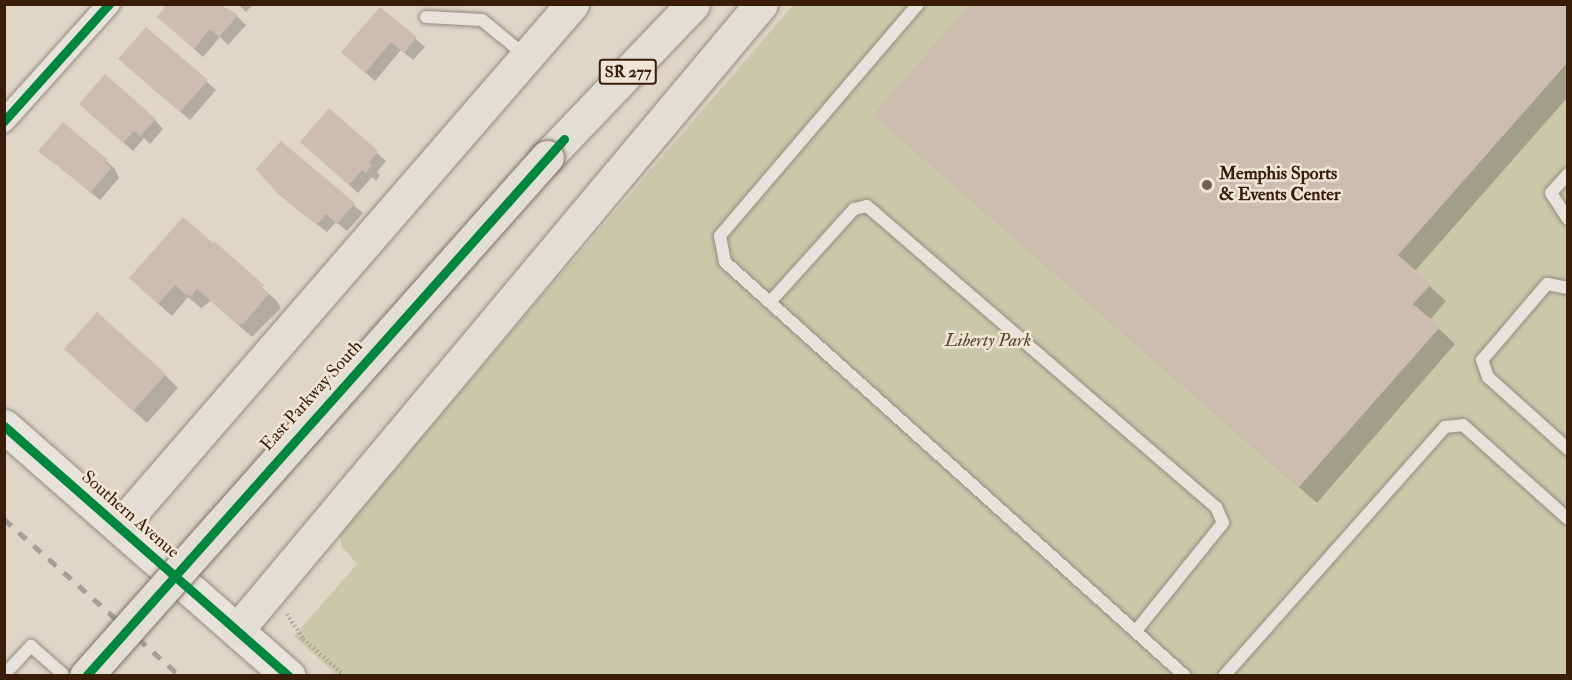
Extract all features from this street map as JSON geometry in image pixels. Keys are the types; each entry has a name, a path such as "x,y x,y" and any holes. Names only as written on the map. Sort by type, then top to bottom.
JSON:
{"main road":[{"path":"119,527 572,4"},
{"name":"East Parkway South","path":"555,148 669,4"},
{"name":"East Parkway South","path":"86,675 555,148 693,4"},
{"path":"237,630 761,4"},
{"name":"Southern Avenue","path":"4,426 289,675"}],"street":[{"path":"4,121 109,4"}],"lane":[{"path":"918,4 720,236 725,262 1185,675"},
{"path":"426,17 483,20 527,56"},
{"path":"1568,174 1551,193 1568,219"},
{"path":"770,302 854,209 867,206 1216,507 1223,523 1136,631"},
{"path":"1568,288 1546,284 1482,360 1488,377 1568,449"},
{"path":"1224,675 1445,427 1463,425 1568,519"},
{"path":"4,675 31,645 65,675"}],"path":[{"path":"282,608 303,639 345,675"}],"green space":[{"name":"Liberty Park","path":"793,5 1567,5 1567,675 338,676 294,636 357,564 342,547 339,532"}],"building":[{"path":"167,4 219,4 238,15 219,37 210,29 194,49 157,17"},
{"name":"Memphis Sports & Events Center","path":"970,4 1568,4 1568,62 1398,255 1431,284 1413,304 1440,327 1299,487 873,115"},
{"path":"380,7 417,37 404,53 391,42 365,73 341,52"},
{"path":"146,27 208,80 180,112 118,59"},
{"path":"105,74 156,119 140,136 134,131 123,143 79,104"},
{"path":"329,108 378,151 369,162 372,165 366,173 362,170 349,185 300,142"},
{"path":"63,122 107,159 105,162 111,168 91,192 38,151"},
{"path":"281,141 355,203 337,224 326,214 317,225 278,194 256,169"},
{"path":"183,217 212,242 206,250 214,241 264,285 262,288 269,294 244,323 239,325 197,289 192,296 186,295 175,285 158,304 129,278"},
{"path":"97,312 166,374 133,411 64,349"}],"railway":[{"path":"4,519 180,676"}],"cycle path":[{"path":"4,121 109,4"},
{"path":"86,676 564,139"},
{"path":"4,426 289,676"}],"place":[{"name":"Memphis Sports & Events Center","path":"1207,185"}]}
